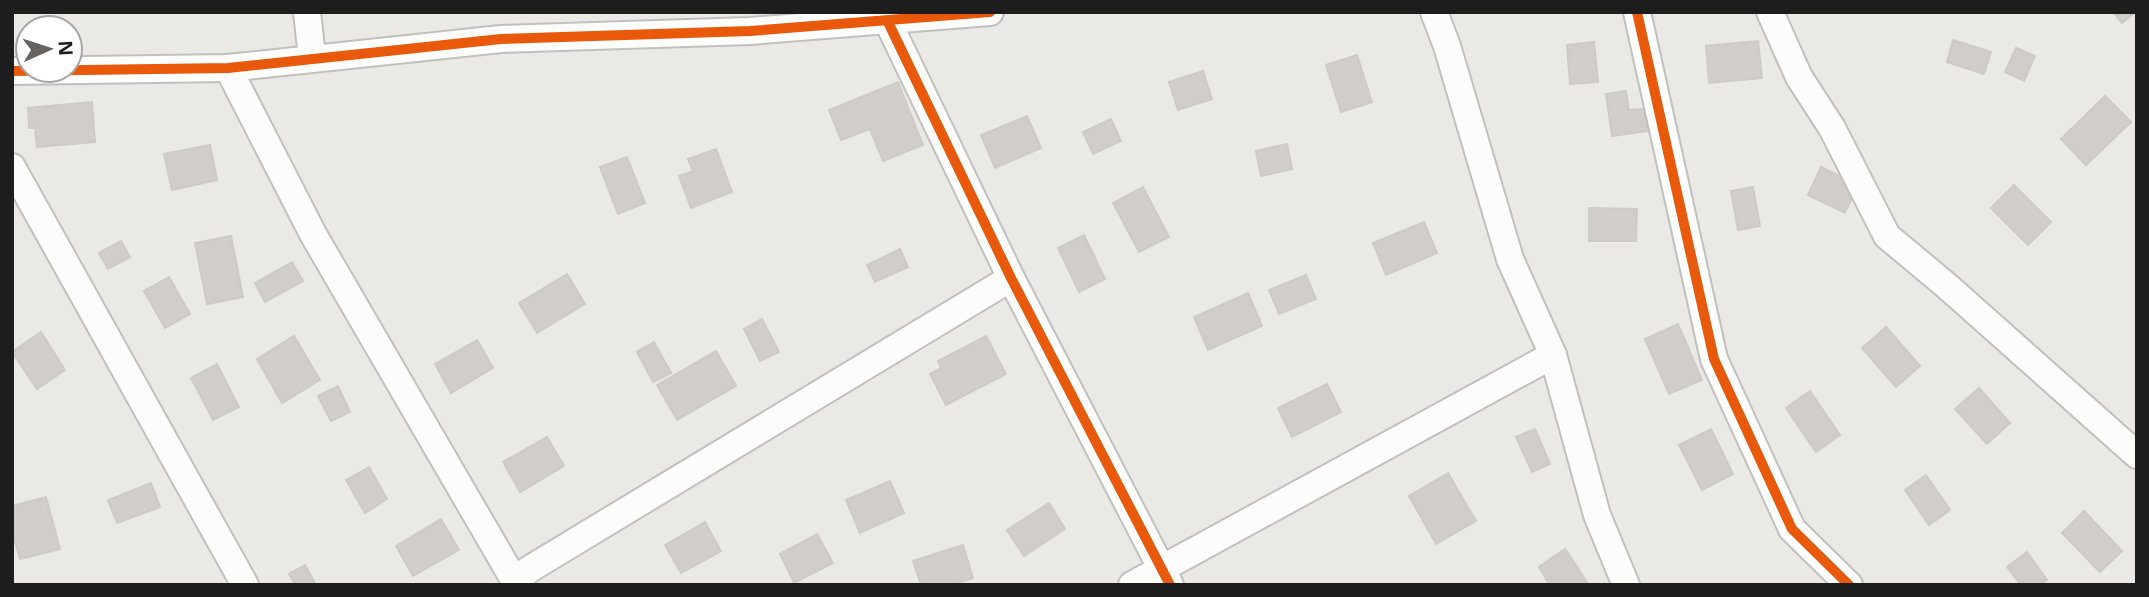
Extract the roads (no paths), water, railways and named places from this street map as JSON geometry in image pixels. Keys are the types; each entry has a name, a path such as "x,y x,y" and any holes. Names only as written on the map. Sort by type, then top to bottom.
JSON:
{"street":[{"path":"307,12 312,57"},
{"path":"1434,12 1447,46 1510,259 1553,355 1597,515 1626,585"},
{"path":"1637,12 1714,359 1792,529 1849,585"},
{"path":"1770,12 1799,77 1832,128 1886,236 1947,286 2137,454"},
{"path":"12,71 228,68 501,39 750,22 888,22 973,13"},
{"path":"888,22 1011,278 1166,576"},
{"path":"228,68 313,233 516,584 528,570 1011,278"},
{"path":"12,167 245,585"},
{"path":"1132,585 1166,576 1553,355"}]}
